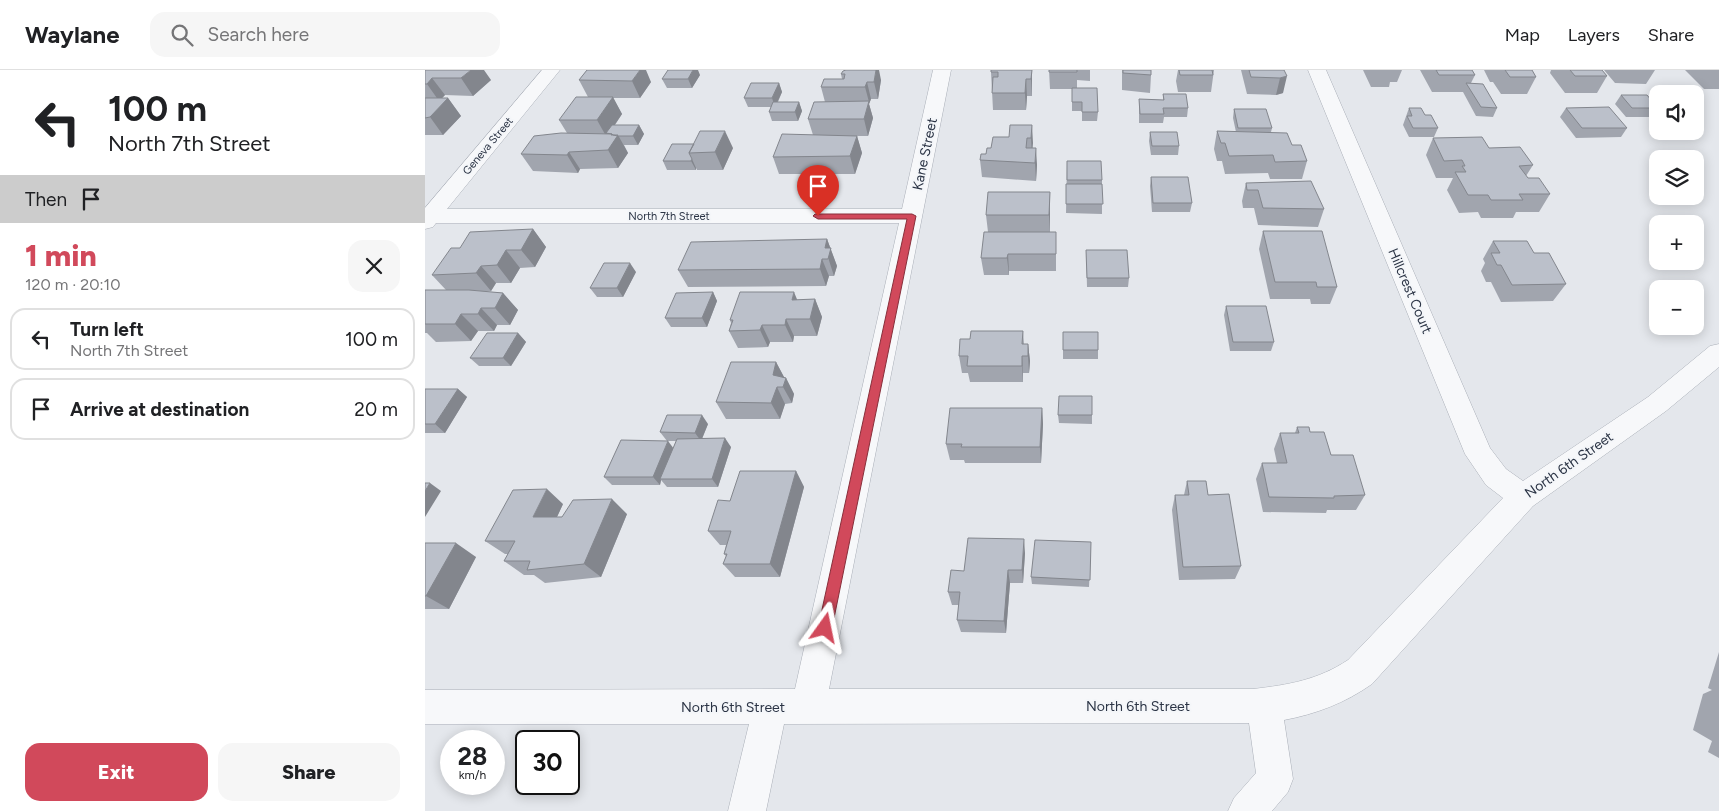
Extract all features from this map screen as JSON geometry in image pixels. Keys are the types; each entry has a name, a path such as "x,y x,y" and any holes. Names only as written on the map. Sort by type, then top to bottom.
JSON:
{"street":[{"name":"Geneva Street","path":"426,218 551,70"},
{"name":"Kane Street","path":"808,707 942,70"},
{"name":"Hillcrest Court","path":"1317,70 1479,454 1496,477 1523,497"},
{"name":"North 7th Street","path":"426,218 912,216"},
{"name":"North 6th Street","path":"425,707 1264,705 1300,701 1326,693 1360,672 1523,497 1657,404 1719,353"},
{"path":"1247,811 1275,779 1264,705"},
{"path":"747,811 770,707"}],"building":[{"path":"425,70 471,70 461,78 432,78 425,84"},
{"path":"587,70 640,70 632,81 579,80"},
{"path":"668,70 693,70 688,79 662,79"},
{"path":"846,70 876,70 874,82 867,82 865,87 821,87 824,79 844,79 845,74 841,74"},
{"path":"991,70 1032,70 1031,79 1026,79 1025,93 992,93 993,77 998,77 998,72 991,72"},
{"path":"1049,70 1077,70 1077,72 1049,72"},
{"path":"1123,70 1151,70 1151,75 1123,73"},
{"path":"1179,70 1212,70 1213,75 1180,75"},
{"path":"1249,70 1284,70 1287,76 1280,78 1251,77"},
{"path":"1436,70 1472,70 1475,75 1439,75"},
{"path":"1505,70 1532,70 1536,77 1510,77"},
{"path":"1570,70 1602,70 1607,76 1575,76"},
{"path":"751,83 779,83 772,98 744,98"},
{"path":"1466,83 1483,84 1497,108 1481,107"},
{"path":"1072,88 1097,88 1098,112 1082,112 1082,102 1072,102"},
{"path":"1163,94 1186,94 1188,108 1163,108 1164,114 1140,114 1139,99 1164,100"},
{"path":"1621,95 1647,95 1649,97 1649,108 1632,108"},
{"path":"576,97 613,97 597,120 559,120"},
{"path":"425,98 448,98 430,117 425,118"},
{"path":"869,101 864,119 808,119 814,102"},
{"path":"773,102 799,102 795,112 769,112"},
{"path":"1609,107 1627,128 1582,128 1566,108"},
{"path":"1409,108 1421,108 1425,115 1431,115 1438,128 1413,128 1407,116 1412,116"},
{"path":"1234,109 1266,109 1272,128 1238,128"},
{"path":"612,125 639,125 633,136 618,136 606,133"},
{"path":"1010,125 1032,125 1031,138 1027,138 1026,148 1036,148 1035,163 980,160 981,154 986,154 987,148 991,148 993,137 1009,137"},
{"path":"700,131 725,131 715,152 689,153"},
{"path":"1217,131 1287,133 1292,145 1301,145 1307,161 1275,162 1273,155 1229,156 1225,143 1221,143"},
{"path":"1150,132 1177,132 1179,146 1152,146"},
{"path":"561,133 618,135 608,150 569,152 567,155 521,154 534,136"},
{"path":"782,134 857,136 850,156 773,157"},
{"path":"1482,137 1489,148 1520,147 1533,165 1519,166 1528,178 1539,178 1550,194 1519,194 1523,200 1491,200 1488,195 1468,195 1455,172 1466,172 1462,166 1465,166 1462,160 1444,161 1433,138"},
{"path":"672,144 694,144 689,153 691,161 663,161"},
{"path":"1067,161 1101,161 1102,180 1067,180"},
{"path":"1151,177 1188,177 1192,203 1153,203"},
{"path":"1311,181 1324,209 1263,208 1258,190 1247,190 1246,183"},
{"path":"1066,184 1102,184 1103,204 1066,204"},
{"path":"988,192 1050,192 1049,215 986,215"},
{"path":"533,229 521,250 506,250 497,265 481,266 476,273 432,275 451,248 460,248 470,232"},
{"path":"1263,231 1322,231 1337,287 1317,287 1316,282 1275,282"},
{"path":"984,232 1056,232 1056,254 1008,254 1007,258 981,258"},
{"path":"827,239 825,248 831,248 828,259 822,259 820,269 678,270 691,242"},
{"path":"1493,241 1527,241 1534,253 1549,253 1566,284 1512,285 1501,265 1497,265 1491,253 1500,253"},
{"path":"1086,250 1127,250 1129,278 1087,278"},
{"path":"604,263 630,263 617,288 590,288"},
{"path":"425,290 469,290 503,293 495,308 481,308 478,314 461,314 455,324 425,324"},
{"path":"713,292 702,318 665,318 676,293"},
{"path":"740,292 794,292 792,300 815,299 810,319 786,319 785,325 762,325 760,330 729,331 733,320 730,320"},
{"path":"1226,306 1266,306 1274,342 1233,342"},
{"path":"971,331 1023,331 1022,344 1028,344 1028,356 1022,356 1022,366 967,366 968,356 959,356 960,339 970,339"},
{"path":"1063,332 1098,332 1098,350 1063,350"},
{"path":"487,333 518,333 503,358 470,358"},
{"path":"731,362 776,362 773,375 786,378 783,387 777,387 771,403 716,402"},
{"path":"425,389 458,389 435,424 425,424"},
{"path":"1059,396 1092,396 1092,415 1058,415"},
{"path":"950,408 1042,408 1040,447 961,447 962,444 946,444"},
{"path":"667,415 702,415 695,433 660,432"},
{"path":"1297,427 1309,427 1310,432 1324,432 1331,455 1353,455 1365,495 1334,496 1334,498 1269,497 1262,463 1287,463 1280,433 1299,433"},
{"path":"725,438 712,479 660,479 677,439"},
{"path":"621,440 668,441 653,477 604,477"},
{"path":"740,471 796,471 770,564 723,564 727,554 724,554 731,531 708,531 718,500 730,501"},
{"path":"1187,481 1206,481 1208,495 1229,494 1241,566 1183,567 1175,495 1189,495"},
{"path":"425,483 430,483 425,491"},
{"path":"547,489 533,517 562,517 573,500 612,499 584,564 527,570 530,561 504,561 515,541 485,541 513,490"},
{"path":"968,538 1024,539 1022,570 1008,570 1004,621 957,620 960,592 948,592 951,570 964,571"},
{"path":"1035,540 1091,542 1090,580 1031,577"},
{"path":"425,543 456,543 426,596 425,596"}],"route":[{"path":"818,216 912,216 825,628"}]}
